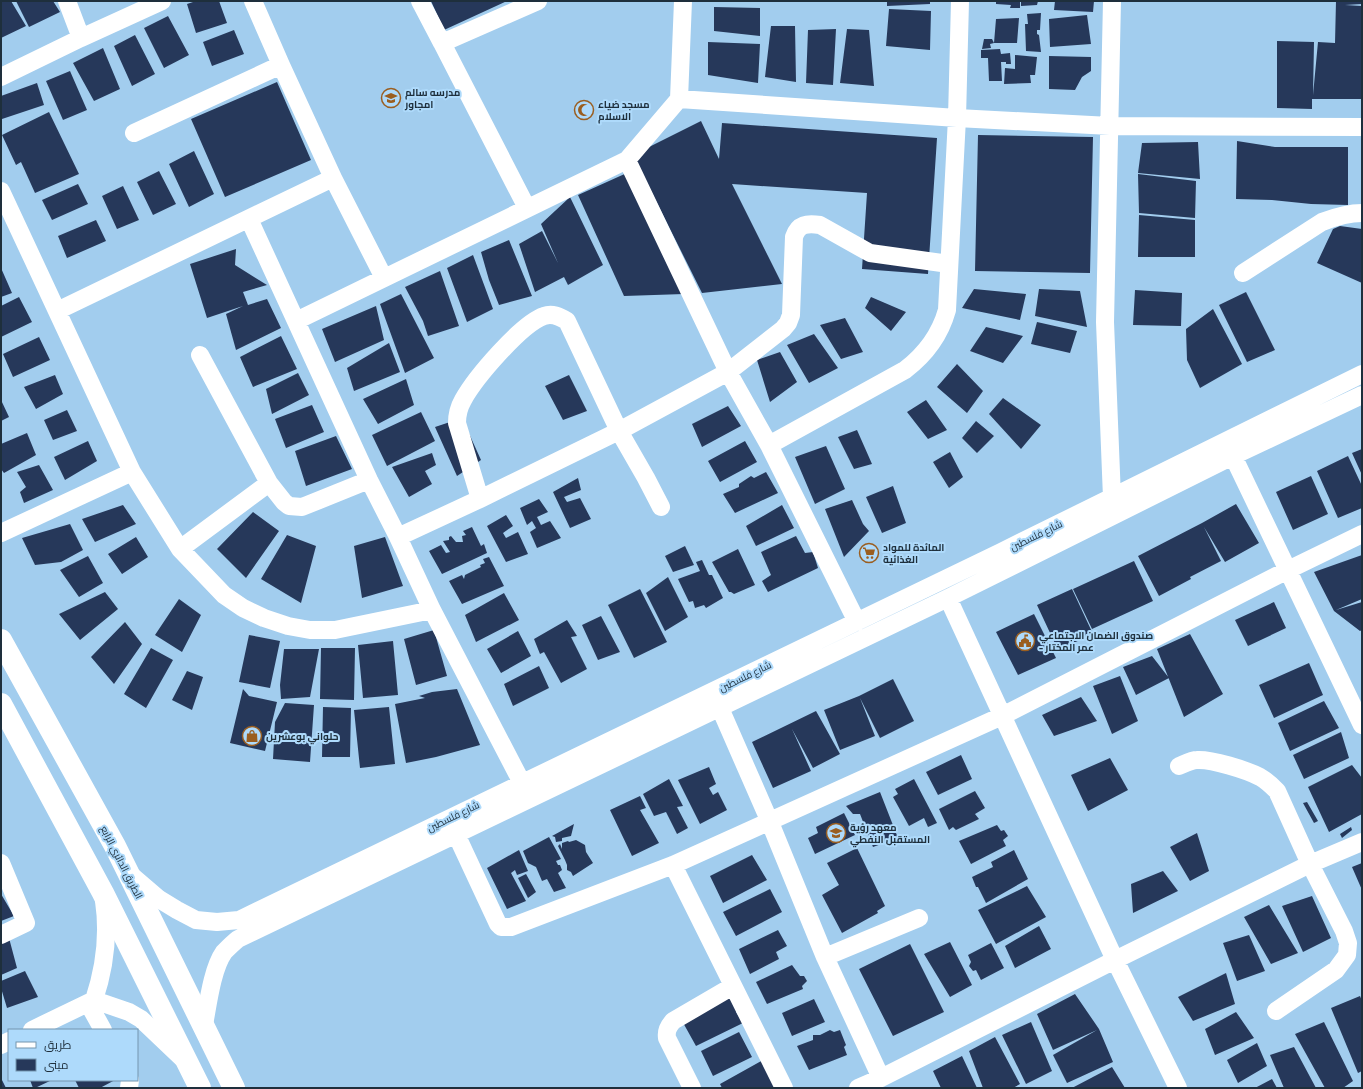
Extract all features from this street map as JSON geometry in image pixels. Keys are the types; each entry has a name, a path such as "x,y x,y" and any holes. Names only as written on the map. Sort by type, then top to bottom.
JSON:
{"main road":[{"name":"الطريق الدائري الرابع","path":"1,640 128,873 234,1088"},
{"path":"2,708 103,893 200,1088"}],"street":[{"path":"67,1 81,38"},
{"path":"1,77 162,1"},
{"path":"253,1 333,178 384,278"},
{"path":"420,1 527,208"},
{"path":"442,43 538,1"},
{"path":"296,321 627,160 679,99 683,1"},
{"path":"769,445 905,370 916,361 937,336 947,310 957,118 960,1"},
{"path":"1112,1 1105,322 1112,498"},
{"path":"134,133 281,65"},
{"path":"679,99 957,118 1110,126 1362,127"},
{"path":"627,160 728,372 769,445 857,622"},
{"path":"57,311 249,220 333,178"},
{"path":"1,190 132,472 180,549 224,595 243,608 264,618 288,626 310,630 335,630 432,610"},
{"path":"1244,273 1322,222 1344,214 1362,213"},
{"path":"249,220 369,480 432,610 522,783"},
{"path":"398,538 619,431 728,372 783,329 788,323 791,315 794,237 799,227 811,224 820,225 865,252 877,255 949,264"},
{"path":"480,499 457,423 458,410 462,400 478,376 514,338 533,321 552,314 567,321 619,431 661,507"},
{"path":"200,355 269,483 289,506 302,507 369,480"},
{"name":"شارع فلسطين","path":"204,1025 216,968 224,952 238,939 948,598 1005,560 1112,498 1362,374"},
{"name":"شارع فلسطين","path":"128,873 159,899 196,920 217,922 239,920 857,622 1005,560 1362,395"},
{"path":"1232,456 1362,725"},
{"path":"1,533 132,472"},
{"path":"180,549 269,483"},
{"path":"456,834 498,924 502,927 511,927 673,865 769,820 1002,716 1288,570 1362,534"},
{"path":"948,598 1115,960 1178,1088"},
{"path":"720,708 769,820 825,958 881,1078"},
{"path":"1179,766 1195,760 1207,760 1246,771 1259,776 1269,783 1277,791 1310,864 1344,931 1348,943 1347,955 1336,970 1276,1011"},
{"path":"858,1088 881,1078 1310,864 1362,842"},
{"path":"1,863 26,923 1,935"},
{"path":"673,865 784,1088"},
{"path":"103,893 107,936 105,958 101,979 91,1002 103,1029"},
{"path":"825,958 919,918"},
{"path":"692,1088 667,1038 666,1032 668,1026 673,1021 733,986"},
{"path":"34,1029 91,1002 129,1012 141,1019 188,1063"}],"building":[{"path":"1,1 11,1 26,26 1,38"},
{"path":"16,1 53,1 60,12 29,27"},
{"path":"196,1 219,1 227,23 196,33 187,4"},
{"path":"431,1 507,1 444,30"},
{"path":"887,1 930,1 930,4 887,6"},
{"path":"996,1 1020,1 1020,8 1010,8 1011,5 996,4"},
{"path":"1021,1 1038,1 1037,5 1021,6"},
{"path":"1055,1 1094,1 1093,12 1054,10"},
{"path":"1336,1 1362,1 1362,4 1345,5 1362,6 1362,99 1312,99 1312,109 1277,108 1277,41 1314,42 1313,95 1318,42 1335,43"},
{"path":"714,7 760,8 760,36 714,31"},
{"path":"889,9 931,11 930,50 886,46"},
{"path":"1041,13 1040,30 1037,30 1037,34 1039,35 1041,52 1026,51 1025,24 1028,24 1027,14"},
{"path":"1087,15 1091,44 1050,47 1049,19"},
{"path":"168,16 189,55 164,68 144,28"},
{"path":"1019,18 1017,43 994,43 996,19"},
{"path":"771,26 795,26 796,82 765,77"},
{"path":"836,29 833,85 806,83 808,30"},
{"path":"847,29 869,30 874,86 840,83"},
{"path":"234,30 244,54 212,66 203,42"},
{"path":"135,35 155,74 132,86 114,46"},
{"path":"984,39 992,39 994,43 990,44 991,48 982,49"},
{"path":"708,42 760,44 758,83 708,75"},
{"path":"103,48 120,89 94,101 73,63"},
{"path":"1000,49 1001,54 1010,53 1011,64 1001,62 1002,81 989,81 988,58 981,58 981,50"},
{"path":"1015,55 1037,57 1035,75 1030,75 1031,83 1004,84 1005,68 1015,69"},
{"path":"1049,56 1091,57 1091,71 1082,77 1075,90 1049,89"},
{"path":"70,71 87,110 63,120 46,81"},
{"path":"277,82 311,160 225,197 191,119"},
{"path":"37,83 44,105 2,119 1,96"},
{"path":"49,112 79,174 35,193 21,162 16,165 2,135"},
{"path":"701,121 719,159 722,123 937,138 928,274 862,269 867,193 732,184 782,284 702,293 633,155"},
{"path":"978,135 1093,137 1090,273 975,271"},
{"path":"1237,141 1275,147 1348,147 1348,205 1236,199"},
{"path":"1198,142 1200,179 1138,173 1142,143"},
{"path":"194,151 214,194 189,207 169,164"},
{"path":"159,171 176,204 153,215 137,182"},
{"path":"629,172 684,294 624,296 578,195"},
{"path":"1138,174 1196,181 1195,218 1139,213"},
{"path":"78,184 88,204 52,220 42,200"},
{"path":"123,186 139,220 117,229 102,196"},
{"path":"570,197 603,265 568,285 564,277 535,292 519,244 542,231 558,263 541,224"},
{"path":"1139,215 1195,220 1195,257 1138,257"},
{"path":"96,220 106,241 67,258 58,236"},
{"path":"1340,226 1362,229 1362,283 1317,263 1333,229"},
{"path":"509,240 532,296 499,305 489,280 481,252"},
{"path":"236,249 235,265 267,285 243,292 248,305 267,299 281,328 236,350 226,314 243,306 207,318 190,264"},
{"path":"473,255 493,309 467,322 447,268"},
{"path":"1,268 12,293 1,297"},
{"path":"440,271 459,326 428,336 423,321 405,287"},
{"path":"974,289 1026,294 1020,320 962,308"},
{"path":"1039,289 1080,291 1087,327 1035,316"},
{"path":"1135,290 1182,293 1181,326 1133,325"},
{"path":"1246,292 1275,350 1247,362 1219,305"},
{"path":"401,294 434,358 405,373 380,304"},
{"path":"19,297 32,322 1,337 1,306"},
{"path":"871,297 906,312 891,331 865,308"},
{"path":"376,306 384,340 335,362 322,329"},
{"path":"1213,309 1242,364 1200,388 1187,360 1186,329"},
{"path":"845,318 863,352 841,359 820,325"},
{"path":"1037,322 1077,331 1070,353 1031,344"},
{"path":"986,327 1023,336 1003,363 970,351"},
{"path":"814,334 838,368 809,383 787,345"},
{"path":"281,336 297,369 253,387 240,357"},
{"path":"39,337 50,360 13,377 3,354"},
{"path":"389,343 400,372 354,391 347,368"},
{"path":"780,352 797,382 770,402 757,360"},
{"path":"957,364 983,391 967,413 937,387"},
{"path":"298,373 309,395 272,414 266,389"},
{"path":"55,375 63,394 36,409 24,387"},
{"path":"569,375 587,411 563,420 545,386"},
{"path":"406,379 414,405 378,424 363,399"},
{"path":"1003,398 1041,425 1021,449 989,414"},
{"path":"1,400 9,417 1,421"},
{"path":"926,400 947,430 928,439 907,412"},
{"path":"312,405 324,432 286,448 275,419"},
{"path":"728,406 741,426 702,447 692,424"},
{"path":"67,410 77,431 53,440 44,420"},
{"path":"421,412 435,441 387,466 372,435"},
{"path":"462,418 481,460 457,476 435,427"},
{"path":"976,421 994,436 977,453 962,438"},
{"path":"857,430 872,464 854,469 838,437"},
{"path":"27,433 36,455 4,473 1,469 1,444"},
{"path":"336,436 352,469 306,486 295,451"},
{"path":"88,441 97,461 65,480 54,457"},
{"path":"745,441 757,462 720,482 708,461"},
{"path":"826,446 845,489 815,504 795,457"},
{"path":"1362,449 1362,475 1352,453"},
{"path":"950,452 963,477 949,488 933,462"},
{"path":"432,453 436,465 425,471 432,484 409,497 392,467"},
{"path":"1348,456 1362,486 1362,508 1338,518 1317,471"},
{"path":"39,465 53,490 24,503 20,492 26,487 17,472"},
{"path":"766,472 778,493 735,513 723,494 739,487 739,484 751,476 754,478"},
{"path":"1311,476 1328,514 1293,530 1276,492"},
{"path":"578,478 581,490 564,497 567,502 580,498 591,519 570,528 553,492"},
{"path":"893,486 906,523 882,533 866,497"},
{"path":"539,499 548,512 537,517 541,525 550,521 561,538 537,548 530,532 536,528 532,521 527,525 520,508"},
{"path":"852,500 863,524 869,531 844,557 825,509"},
{"path":"1236,504 1259,543 1225,562 1204,527 1221,561 1190,577 1191,579 1159,596 1138,556"},
{"path":"123,505 136,524 95,542 82,519"},
{"path":"782,505 794,528 756,546 746,526"},
{"path":"253,512 279,531 246,578 217,549"},
{"path":"506,515 513,526 503,533 506,538 518,532 528,554 506,562 487,526"},
{"path":"70,524 83,550 61,562 35,565 22,538"},
{"path":"472,527 481,546 484,544 487,553 442,574 429,551 441,545 446,553 450,552 443,541 449,540 449,537 451,536 456,542 463,542 462,536 466,535 463,531"},
{"path":"287,535 316,546 301,603 261,579"},
{"path":"796,536 805,553 813,552 818,568 768,592 762,581 771,575 761,552"},
{"path":"136,537 148,557 122,574 108,554"},
{"path":"385,537 403,586 362,598 354,546"},
{"path":"685,546 694,565 673,572 665,556"},
{"path":"738,549 755,585 734,594 729,592 712,562"},
{"path":"1362,555 1362,599 1336,610 1362,602 1362,630 1360,631 1334,611 1314,572"},
{"path":"88,556 103,583 79,597 60,570"},
{"path":"489,557 504,586 462,604 449,581 462,575 464,579 465,575 481,567 480,565 485,563 483,559"},
{"path":"702,560 709,575 712,575 723,598 706,608 704,605 695,608 693,601 689,602 678,579 700,571 696,562"},
{"path":"1134,561 1153,601 1092,629 1073,589"},
{"path":"668,577 688,617 665,631 646,593"},
{"path":"640,589 667,642 634,658 608,605"},
{"path":"1072,589 1093,634 1058,650 1037,605"},
{"path":"105,592 118,609 80,640 59,614"},
{"path":"504,593 519,620 476,642 465,615"},
{"path":"179,599 201,615 182,652 155,635"},
{"path":"1274,602 1286,628 1248,646 1235,620"},
{"path":"1034,614 1056,658 1018,675 996,632"},
{"path":"601,616 620,652 598,660 582,625"},
{"path":"567,620 577,636 571,637 587,669 561,683 544,652 540,654 534,639"},
{"path":"125,622 142,644 114,684 91,657"},
{"path":"434,630 447,676 416,685 404,639"},
{"path":"518,631 531,656 501,673 487,649"},
{"path":"1190,634 1223,694 1184,717 1157,649"},
{"path":"249,635 280,641 270,688 239,682"},
{"path":"393,641 398,695 363,698 358,645"},
{"path":"151,648 173,660 146,708 124,694"},
{"path":"321,648 355,648 354,700 320,699"},
{"path":"284,649 319,649 310,697 281,699 280,685"},
{"path":"1152,656 1169,678 1136,695 1123,667"},
{"path":"1309,663 1323,695 1274,718 1259,685"},
{"path":"539,666 549,688 513,706 504,684"},
{"path":"187,671 203,677 192,710 172,700"},
{"path":"1120,676 1138,721 1112,734 1093,686"},
{"path":"893,679 914,721 880,738 860,698 875,736 840,750 824,710 859,696"},
{"path":"243,689 249,696 277,702 265,751 230,743"},
{"path":"457,689 480,745 436,757 406,763 395,704 425,698 419,696 432,692"},
{"path":"1081,697 1097,721 1054,736 1042,715"},
{"path":"1324,701 1339,728 1290,751 1278,723"},
{"path":"285,703 314,705 310,762 273,759 275,722"},
{"path":"323,707 351,708 350,757 322,757"},
{"path":"389,707 395,764 360,768 354,710"},
{"path":"816,711 840,754 813,768 792,729 811,771 773,788 752,742"},
{"path":"1341,732 1349,758 1304,779 1293,755"},
{"path":"961,755 972,779 938,795 926,772"},
{"path":"1110,758 1128,790 1088,811 1071,775"},
{"path":"1352,765 1362,778 1362,814 1329,832 1308,787"},
{"path":"709,767 716,784 709,788 713,795 718,792 727,810 700,824 678,780"},
{"path":"669,779 683,806 677,807 688,828 677,834 666,812 654,816 643,794"},
{"path":"914,779 937,823 928,827 924,818 909,826 893,797 898,794 895,789"},
{"path":"975,791 985,808 975,814 979,819 956,830 953,827 949,830 939,809"},
{"path":"880,792 898,838 873,847 860,814 853,814 846,806"},
{"path":"640,796 646,808 640,810 659,843 632,856 610,810"},
{"path":"1307,802 1318,821 1314,823 1303,803"},
{"path":"844,813 855,835 815,854 808,838 818,833 816,827"},
{"path":"574,824 571,836 562,838 562,841 556,842 555,837 552,836"},
{"path":"997,825 1001,831 1004,830 1008,836 1003,840 1006,846 971,864 959,841"},
{"path":"1351,827 1352,830 1342,838 1340,834"},
{"path":"1197,833 1209,871 1190,881 1170,847"},
{"path":"549,837 561,859 556,861 562,870 558,873 566,888 554,892 547,879 542,881 536,867 528,863 523,851"},
{"path":"576,840 585,845 586,852 593,863 573,876 571,872 567,870 567,865 558,846 560,844 562,849 562,843"},
{"path":"857,848 885,906 877,911 878,913 842,933 822,895 839,885 827,863"},
{"path":"519,850 528,871 517,875 515,870 511,873 526,901 507,909 487,868"},
{"path":"1014,850 1028,879 986,903 978,887 976,887 972,877 993,867 991,862"},
{"path":"752,855 767,880 723,903 710,876"},
{"path":"1362,863 1362,890 1352,867"},
{"path":"1163,871 1178,891 1133,913 1131,884"},
{"path":"526,874 536,892 528,898 518,878"},
{"path":"1027,886 1046,917 996,944 978,910"},
{"path":"770,889 782,912 736,936 723,912"},
{"path":"1,894 14,916 1,921"},
{"path":"1312,896 1331,938 1303,952 1282,906"},
{"path":"1269,905 1298,953 1271,964 1244,917"},
{"path":"1039,926 1051,949 1015,968 1005,946"},
{"path":"778,930 787,946 776,952 779,959 750,974 739,949"},
{"path":"1249,935 1265,971 1237,981 1223,943"},
{"path":"9,938 17,968 1,975 1,942"},
{"path":"950,942 972,985 950,997 924,954"},
{"path":"991,943 1004,968 981,980 976,970 973,971 969,966 971,962 968,955"},
{"path":"910,944 944,1012 893,1036 859,969"},
{"path":"792,965 800,976 804,976 807,981 802,986 803,989 767,1004 756,982"},
{"path":"25,971 38,997 7,1008 1,988 1,981"},
{"path":"1226,973 1235,1004 1193,1021 1178,997"},
{"path":"727,992 740,1010 736,1012 743,1023 696,1046 681,1019"},
{"path":"1075,994 1099,1029 1113,1062 1067,1083 1053,1055 1097,1030 1053,1050 1037,1014"},
{"path":"1360,996 1362,1001 1362,1071 1358,1073 1331,1008"},
{"path":"814,999 825,1022 792,1036 782,1013"},
{"path":"1236,1012 1254,1038 1215,1055 1205,1029"},
{"path":"1031,1022 1052,1071 1026,1084 1002,1035"},
{"path":"1324,1022 1353,1081 1343,1088 1325,1088 1295,1034"},
{"path":"830,1030 834,1032 840,1030 846,1045 844,1047 847,1055 809,1070 797,1046 813,1040 813,1035 820,1035"},
{"path":"739,1032 752,1057 713,1076 701,1051"},
{"path":"995,1037 1020,1084 1013,1088 983,1088 969,1051"},
{"path":"1257,1043 1267,1066 1238,1083 1227,1060"},
{"path":"1294,1047 1316,1088 1284,1088 1270,1055"},
{"path":"962,1056 977,1088 941,1088 933,1071"},
{"path":"763,1060 781,1088 722,1088 720,1084"},
{"path":"1112,1067 1125,1088 1072,1088"},
{"path":"1,1078 6,1088 1,1088"},
{"path":"1272,1079 1277,1088 1255,1088"},
{"path":"30,1081 50,1081 35,1088 33,1088"},
{"path":"76,1081 113,1081 100,1088 79,1088"}],"place":[{"name":"مدرسه سالم امجاور","path":"391,98"},
{"name":"مسجد ضياء الاسلام","path":"584,110"},
{"name":"المائدة للمواد الغذائية","path":"869,553"},
{"name":"صندوق الضمان الاجتماعي - عمر المختار","path":"1025,641"},
{"name":"حلواني بوعشرين","path":"252,736"},
{"name":"معهد رؤية المستقبل النفطي","path":"836,833"}]}
